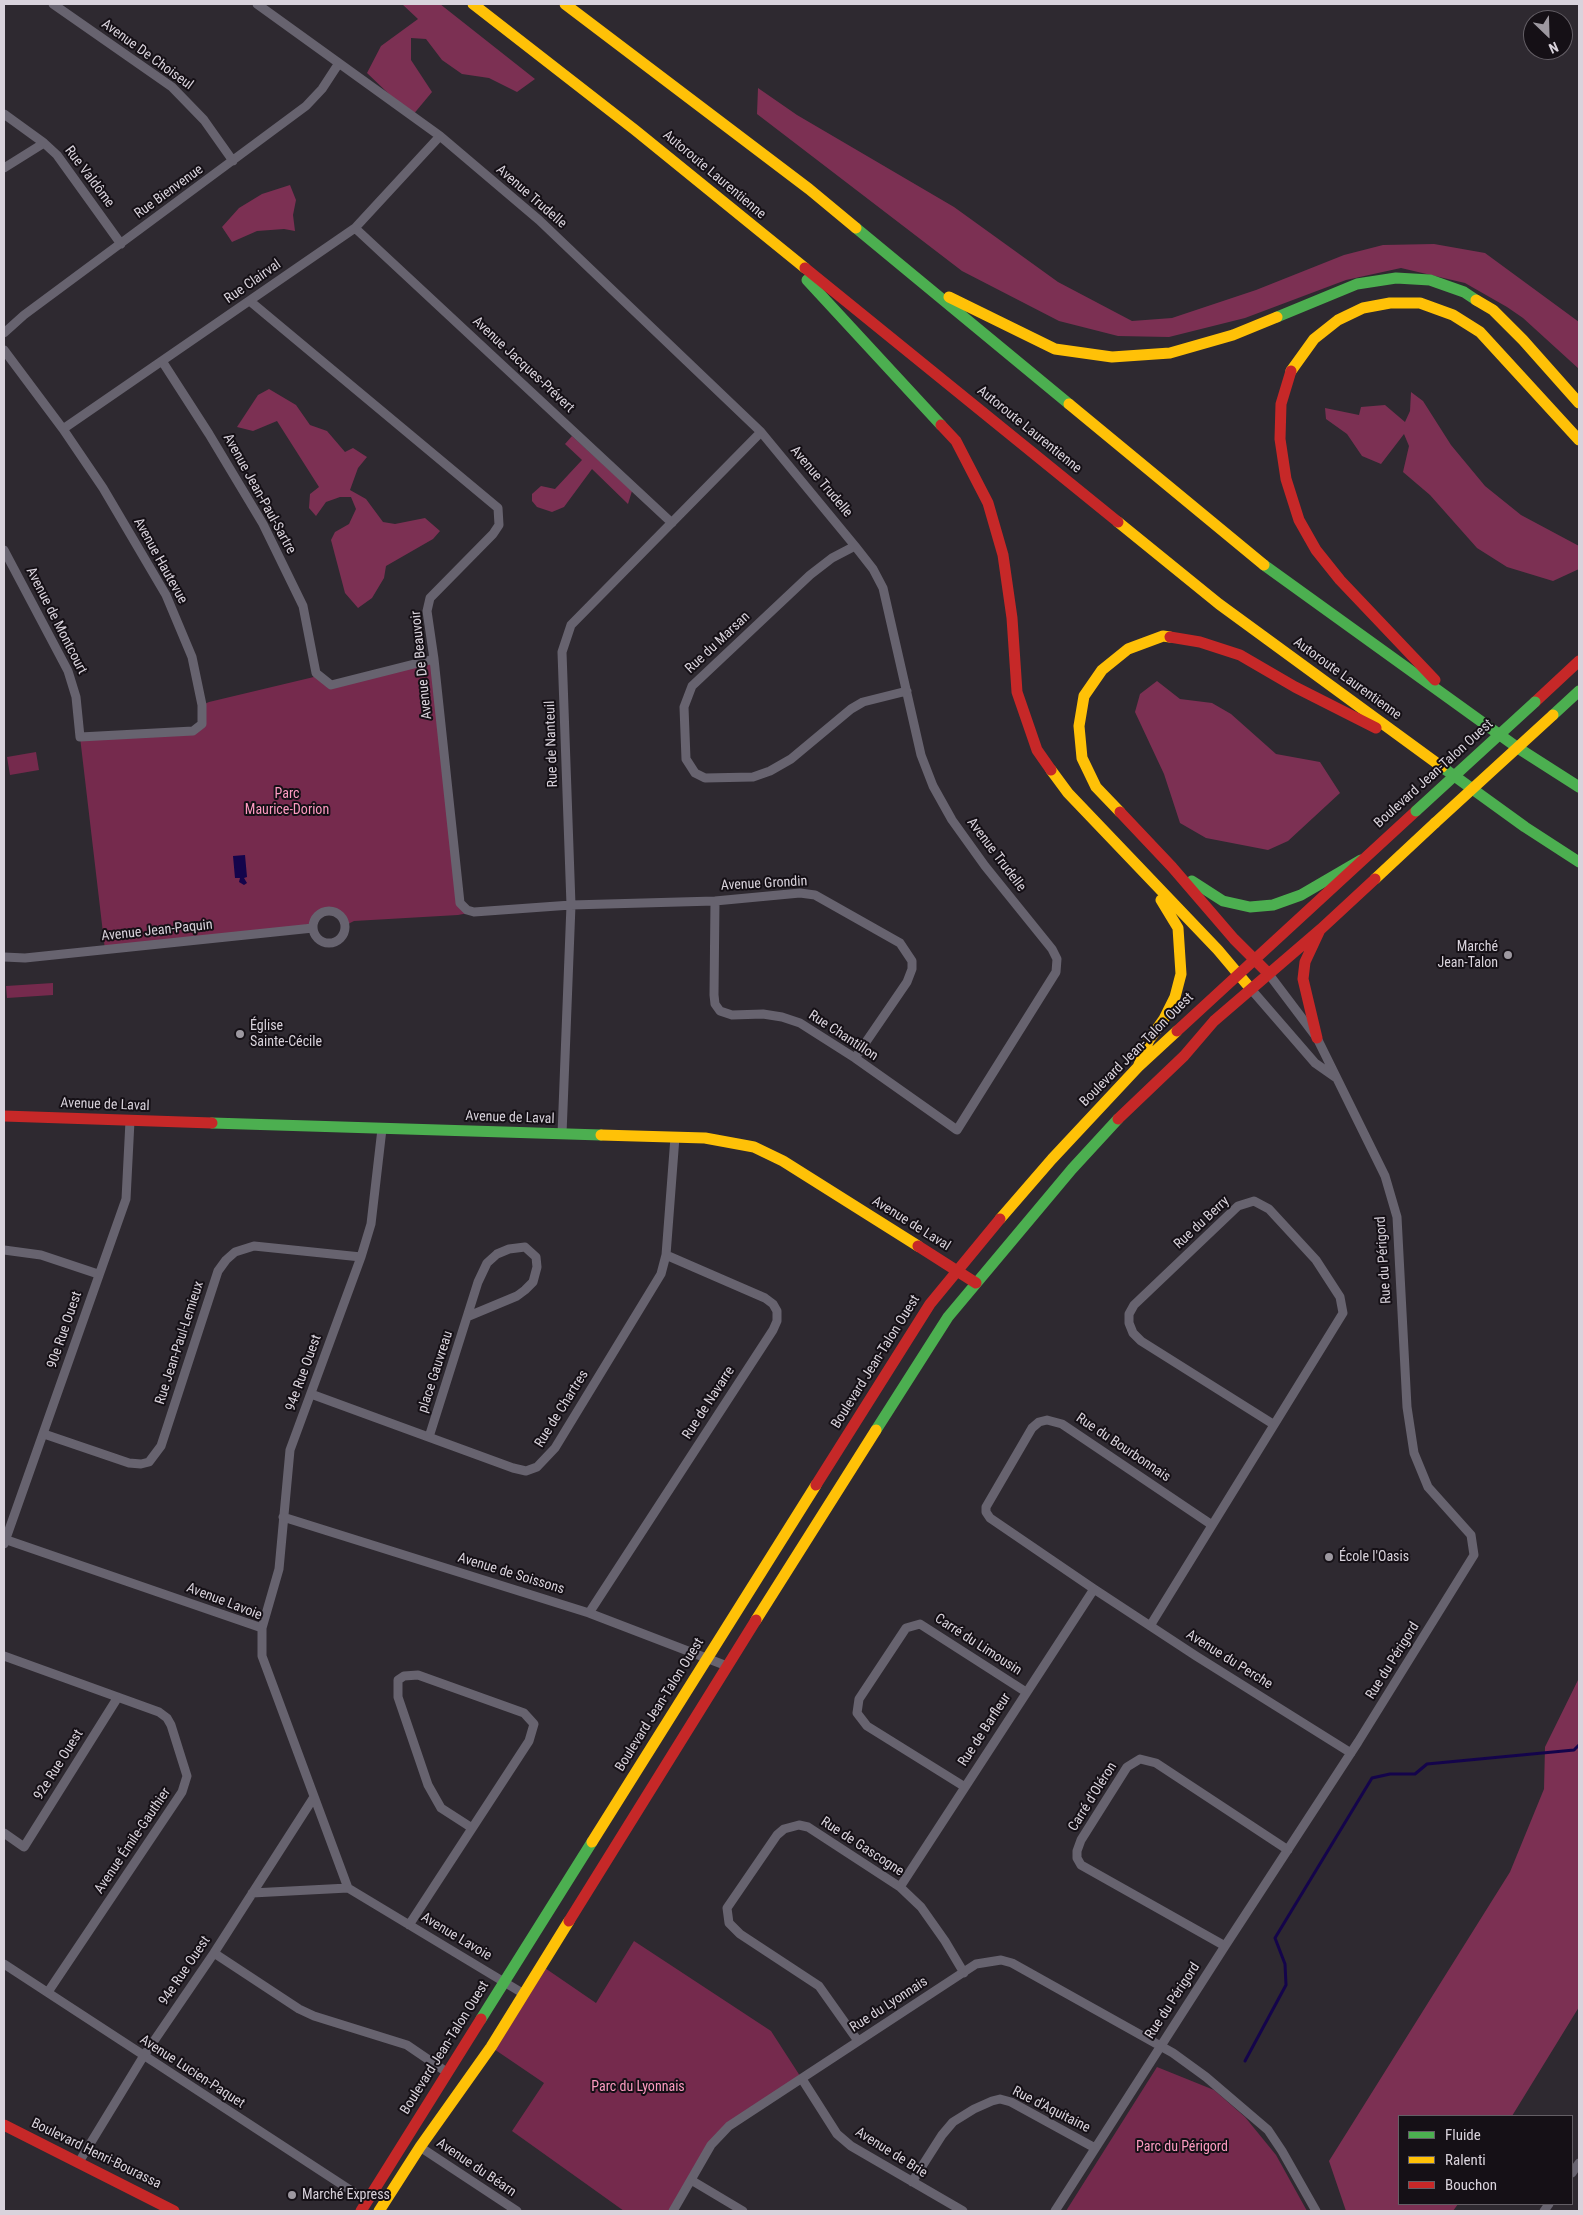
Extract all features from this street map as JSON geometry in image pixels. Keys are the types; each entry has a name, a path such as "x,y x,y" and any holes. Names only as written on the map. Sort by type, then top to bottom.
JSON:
{"main road":[{"name":"Autoroute Laurentienne","path":"473,4 635,130 1219,604 1525,827 1579,862"},
{"path":"565,4 809,189 1274,573 1518,748 1579,787"},
{"path":"770,241 956,441 988,503 1003,555 1012,618 1017,692 1037,750 1068,793 1239,973 1250,988"},
{"path":"927,286 1055,349 1112,357 1170,353 1233,335 1357,284 1396,278 1430,280 1464,292 1493,310 1523,340 1579,403"},
{"path":"1461,706 1340,580 1316,550 1299,520 1286,479 1280,439 1282,404 1290,372 1314,339 1338,320 1363,308 1390,303 1420,303 1453,315 1480,332 1579,440"},
{"path":"1268,973 1234,939 1172,866 1096,787 1082,758 1079,726 1084,696 1102,670 1128,648 1162,636 1200,642 1240,654 1295,687 1415,747"},
{"name":"Boulevard Jean-Talon Ouest","path":"361,2211 930,1304 956,1270 1052,1158 1138,1067 1361,860 1579,662"},
{"path":"379,2211 420,2147 491,2047 727,1666 948,1317 976,1283 987,1273 998,1255 1072,1169 1126,1110 1184,1056 1214,1021 1321,928 1579,691"},
{"path":"1172,866 1223,901 1250,907 1273,906 1301,895 1361,860"},
{"path":"1138,1067 1149,1040 1164,1019 1175,997 1181,974 1178,928 1141,870"},
{"path":"1317,1038 1304,979 1305,962 1321,928"},
{"name":"Avenue de Laval","path":"4,1116 705,1138 754,1147 783,1161 976,1283"},
{"name":"Boulevard Henri-Bourassa","path":"4,2125 174,2211"}],"street":[{"name":"Avenue De Choiseul","path":"53,4 172,87 204,120 234,161"},
{"name":"Avenue Trudelle","path":"257,4 440,136 538,220 761,432 873,569 883,588 921,754 933,786 952,820 985,866 1052,949 1057,959 1056,972 1049,986 957,1130"},
{"name":"Rue Bienvenue","path":"4,333 24,315 306,106 322,89 339,63"},
{"name":"Rue Valdôme","path":"4,114 44,143 57,155 122,244"},
{"name":"Rue Clairval","path":"64,429 355,228 440,136"},
{"path":"4,168 44,143"},
{"name":"Avenue Jacques-Prévert","path":"355,228 672,523"},
{"name":"Avenue De Beauvoir","path":"250,302 498,508 499,525 493,534 430,598 427,611 434,659 460,903 467,910 474,912 571,905"},
{"name":"Avenue Hautevue","path":"4,350 64,429 103,488 166,595 192,656 203,716 202,724 193,731 80,737"},
{"name":"Avenue Jean-Paul-Sartre","path":"162,361 209,434 263,524 303,606 316,673 331,685 434,659"},
{"name":"Rue de Nanteuil","path":"562,1134 571,905 562,652 571,625 761,432"},
{"name":"Rue du Marsan","path":"855,546 832,558 810,575 692,686 684,707 684,748 686,759 694,773 705,778 753,777 770,771 791,759 851,708 864,702 907,691"},
{"name":"Avenue de Montcourt","path":"4,550 68,671 76,697 80,737"},
{"name":"Avenue Grondin","path":"571,905 715,901 800,893 815,895 900,943 908,952 912,969 907,982 855,1058"},
{"name":"Rue Chantillon","path":"715,901 714,995 715,1004 720,1010 732,1015 763,1014 782,1017 800,1023 855,1058 957,1130"},
{"name":"Avenue Jean-Paquin","path":"4,956 25,958 313,928"},
{"name":"Rue du Périgord","path":"1055,2211 1351,1753 1474,1555 1471,1535 1428,1487 1414,1453 1407,1407 1397,1217 1385,1176 1317,1038 1268,973"},
{"name":"Rue du Périgord","path":"1250,988 1315,1063 1335,1077"},
{"name":"90e Rue Ouest","path":"4,1541 44,1434 98,1274 126,1199 130,1121"},
{"name":"94e Rue Ouest","path":"262,1628 280,1569 290,1450 361,1257 371,1224 382,1129"},
{"name":"Rue de Chartres","path":"311,1394 526,1471 546,1460 661,1274 666,1255 675,1138"},
{"name":"Rue du Berry","path":"1150,1626 1343,1313 1340,1297 1316,1260 1269,1209 1254,1201 1238,1206 1134,1305 1129,1314 1129,1323 1133,1333 1141,1341 1273,1424"},
{"name":"Rue Jean-Paul-Lemieux","path":"44,1434 129,1463 141,1464 149,1462 161,1446 218,1271 226,1260 235,1252 254,1246 361,1257"},
{"name":"place Gauvreau","path":"429,1437 469,1316 478,1282 487,1263 497,1254 509,1249 525,1247 536,1257 537,1267 532,1282 525,1290 517,1296 469,1316"},
{"path":"4,1250 41,1255 98,1274"},
{"name":"Rue de Navarre","path":"589,1614 768,1338 777,1320 777,1311 773,1304 765,1298 666,1255"},
{"name":"Rue du Bourbonnais","path":"1094,1588 990,1518 986,1512 988,1501 1032,1428 1039,1422 1047,1420 1062,1424 1212,1525"},
{"name":"Avenue de Soissons","path":"283,1517 589,1614 727,1666"},
{"name":"Avenue Lavoie","path":"4,1541 262,1628 262,1656 348,1888 524,1994"},
{"name":"Avenue du Perche","path":"1094,1588 1150,1626 1351,1753"},
{"name":"Rue de Barfleur","path":"900,1887 1094,1588"},
{"name":"Carré du Limousin","path":"965,1787 867,1726 857,1713 856,1707 864,1691 906,1628 920,1624 1026,1692"},
{"name":"Avenue Émile-Gauthier","path":"4,1656 159,1712 167,1718 187,1776 182,1792 48,1992"},
{"path":"409,1925 529,1741 534,1724 524,1714 418,1675 404,1676 398,1680 398,1697 428,1785 442,1808 472,1828"},
{"name":"92e Rue Ouest","path":"4,1833 24,1847 118,1697"},
{"name":"Carré d'Oléron","path":"1225,1946 1081,1865 1077,1858 1077,1851 1081,1840 1127,1767 1140,1759 1156,1763 1288,1850"},
{"name":"94e Rue Ouest","path":"79,2162 143,2057 214,1953 314,1797"},
{"name":"Rue de Gascogne","path":"858,2041 820,1986 734,1929 727,1916 727,1908 777,1835 784,1829 799,1825 808,1827 900,1887 921,1907 945,1941 964,1973"},
{"path":"252,1894 348,1888"},
{"path":"214,1953 299,2009 314,2016 407,2045 448,2073"},
{"name":"Rue du Lyonnais","path":"673,2211 711,2145 729,2126 976,1964 990,1960 1001,1960 1012,1963 1160,2046 1206,2077 1268,2130 1316,2211"},
{"name":"Avenue Lucien-Paquet","path":"4,1964 143,2057 368,2201"},
{"name":"Avenue de Brie","path":"802,2079 837,2134 851,2146 963,2211"},
{"name":"Rue d'Aquitaine","path":"912,2182 942,2134 953,2122 974,2108 1000,2099 1011,2102 1095,2148"},
{"name":"Avenue du Béarn","path":"420,2147 517,2211"},
{"path":"692,2180 742,2211"}],"green space":[{"name":"Parc Maurice-Dorion","path":"434,659 459,899 474,912 458,915 354,921 346,925 341,915 330,910 319,914 313,924 105,950 80,737 193,731 202,724 202,705 209,702 318,676 331,685"},
{"path":"36,752 39,770 10,775 7,757"},
{"path":"53,983 53,995 7,998 6,986"},
{"name":"Parc du Lyonnais","path":"634,1941 771,2031 802,2079 729,2126 711,2145 673,2211 624,2211 512,2131 544,2083 491,2047 542,1966 596,2003"},
{"name":"Parc du Périgord","path":"1157,2067 1214,2090 1245,2117 1276,2155 1307,2211 1066,2211"}],"shaded area":[{"path":"402,4 440,4 535,79 517,92 489,78 462,74 442,60 426,39 411,38 411,60 432,92 412,116 367,73 381,46 418,19"},
{"path":"758,88 797,115 954,207 1058,282 1132,321 1172,318 1256,290 1344,255 1383,245 1434,244 1485,253 1579,322 1579,369 1523,318 1465,283 1401,268 1346,280 1245,318 1169,337 1118,336 1059,321 962,271 757,114"},
{"path":"290,185 296,200 293,215 295,231 284,229 257,231 232,242 222,227 239,208 262,194"},
{"path":"269,389 296,405 310,425 327,431 345,452 353,448 367,457 358,468 350,490 366,499 383,522 395,524 425,518 440,531 433,539 386,566 384,578 372,598 358,608 345,593 331,540 335,532 349,524 356,509 351,497 340,497 326,502 316,516 309,508 310,494 319,487 277,421 253,431 237,427 258,395"},
{"path":"1411,392 1423,401 1451,445 1485,486 1521,515 1579,546 1579,569 1553,581 1507,567 1477,548 1430,495 1403,472 1409,446 1404,434 1381,464 1362,456 1347,434 1326,419 1325,408 1359,415 1361,407 1385,405 1405,422 1410,411"},
{"path":"572,436 632,491 628,504 592,469 564,507 552,512 537,507 532,501 532,494 541,486 555,489 582,460 565,444"},
{"path":"1157,681 1180,699 1212,703 1231,714 1276,754 1320,762 1340,793 1288,841 1268,850 1206,838 1180,823 1164,774 1135,712 1140,694"},
{"path":"245,855 247,877 244,878 247,883 244,885 239,882 240,878 235,878 233,856"},
{"path":"1579,1678 1579,2007 1513,2115 1398,2115 1398,2205 1457,2205 1453,2211 1346,2211 1329,2161 1510,1872 1544,1789 1545,1747"}],"waterway":[{"path":"1245,2061 1286,1985 1285,1964 1275,1938 1372,1778 1390,1774 1415,1774 1427,1764 1574,1750 1579,1745"}],"traffic: fast":[{"path":"856,228 1069,404"},
{"path":"1277,317 1357,284 1396,278 1430,280 1464,292 1476,300"},
{"path":"807,280 941,425"},
{"path":"1264,565 1518,748 1579,787"},
{"path":"1553,715 1579,691"},
{"path":"1416,811 1535,702"},
{"path":"1442,767 1525,827 1579,862"},
{"path":"1192,881 1223,901 1250,907 1273,905 1301,895 1361,860"},
{"path":"876,1430 948,1317 1072,1169 1118,1119"},
{"path":"212,1123 601,1135"},
{"path":"481,2019 592,1842"}],"traffic: slow":[{"path":"473,4 635,130 805,268"},
{"path":"565,4 809,189 856,228"},
{"path":"949,297 1055,349 1112,357 1170,353 1233,335 1277,317"},
{"path":"1476,300 1493,310 1523,340 1579,403"},
{"path":"1291,371 1314,339 1338,320 1363,308 1390,303 1420,303 1453,315 1480,332 1579,440"},
{"path":"1069,404 1264,565"},
{"path":"1118,522 1219,604 1442,767"},
{"path":"1120,812 1096,787 1082,758 1079,726 1084,696 1102,670 1128,649 1163,636 1170,637"},
{"path":"1435,823 1553,715"},
{"path":"1051,770 1068,793 1218,950 1250,988"},
{"path":"1375,879 1435,823"},
{"path":"1138,1067 1149,1040 1164,1019 1175,997 1181,974 1178,928 1161,900"},
{"path":"1000,1219 1052,1159 1138,1067 1177,1031"},
{"path":"601,1135 705,1138 754,1147 783,1161 918,1246"},
{"path":"756,1620 876,1430"},
{"path":"592,1842 816,1485"},
{"path":"379,2211 420,2147 491,2047 569,1921"}],"traffic: jam":[{"path":"805,268 1118,522"},
{"path":"1291,371 1281,404 1280,439 1286,479 1299,520 1316,550 1340,580 1435,680"},
{"path":"941,425 956,441 988,503 1003,555 1012,618 1017,692 1037,750 1051,770"},
{"path":"1170,637 1200,642 1240,655 1295,687 1376,728"},
{"path":"1535,702 1579,661"},
{"path":"1177,1031 1416,811"},
{"path":"1120,812 1172,867 1234,939 1268,973"},
{"path":"1118,1119 1184,1056 1214,1021 1321,929 1375,879"},
{"path":"1317,1038 1303,979 1305,962 1319,932"},
{"path":"4,1116 212,1123"},
{"path":"816,1485 930,1304 1000,1219"},
{"path":"918,1246 976,1283"},
{"path":"569,1921 756,1620"},
{"path":"361,2211 481,2019"},
{"path":"4,2125 174,2211"}],"place":[{"name":"Marché Jean-Talon","path":"1508,955"},
{"name":"Église Sainte-Cécile","path":"240,1034"},
{"name":"École l'Oasis","path":"1329,1557"},
{"name":"Marché Express","path":"292,2195"}]}
